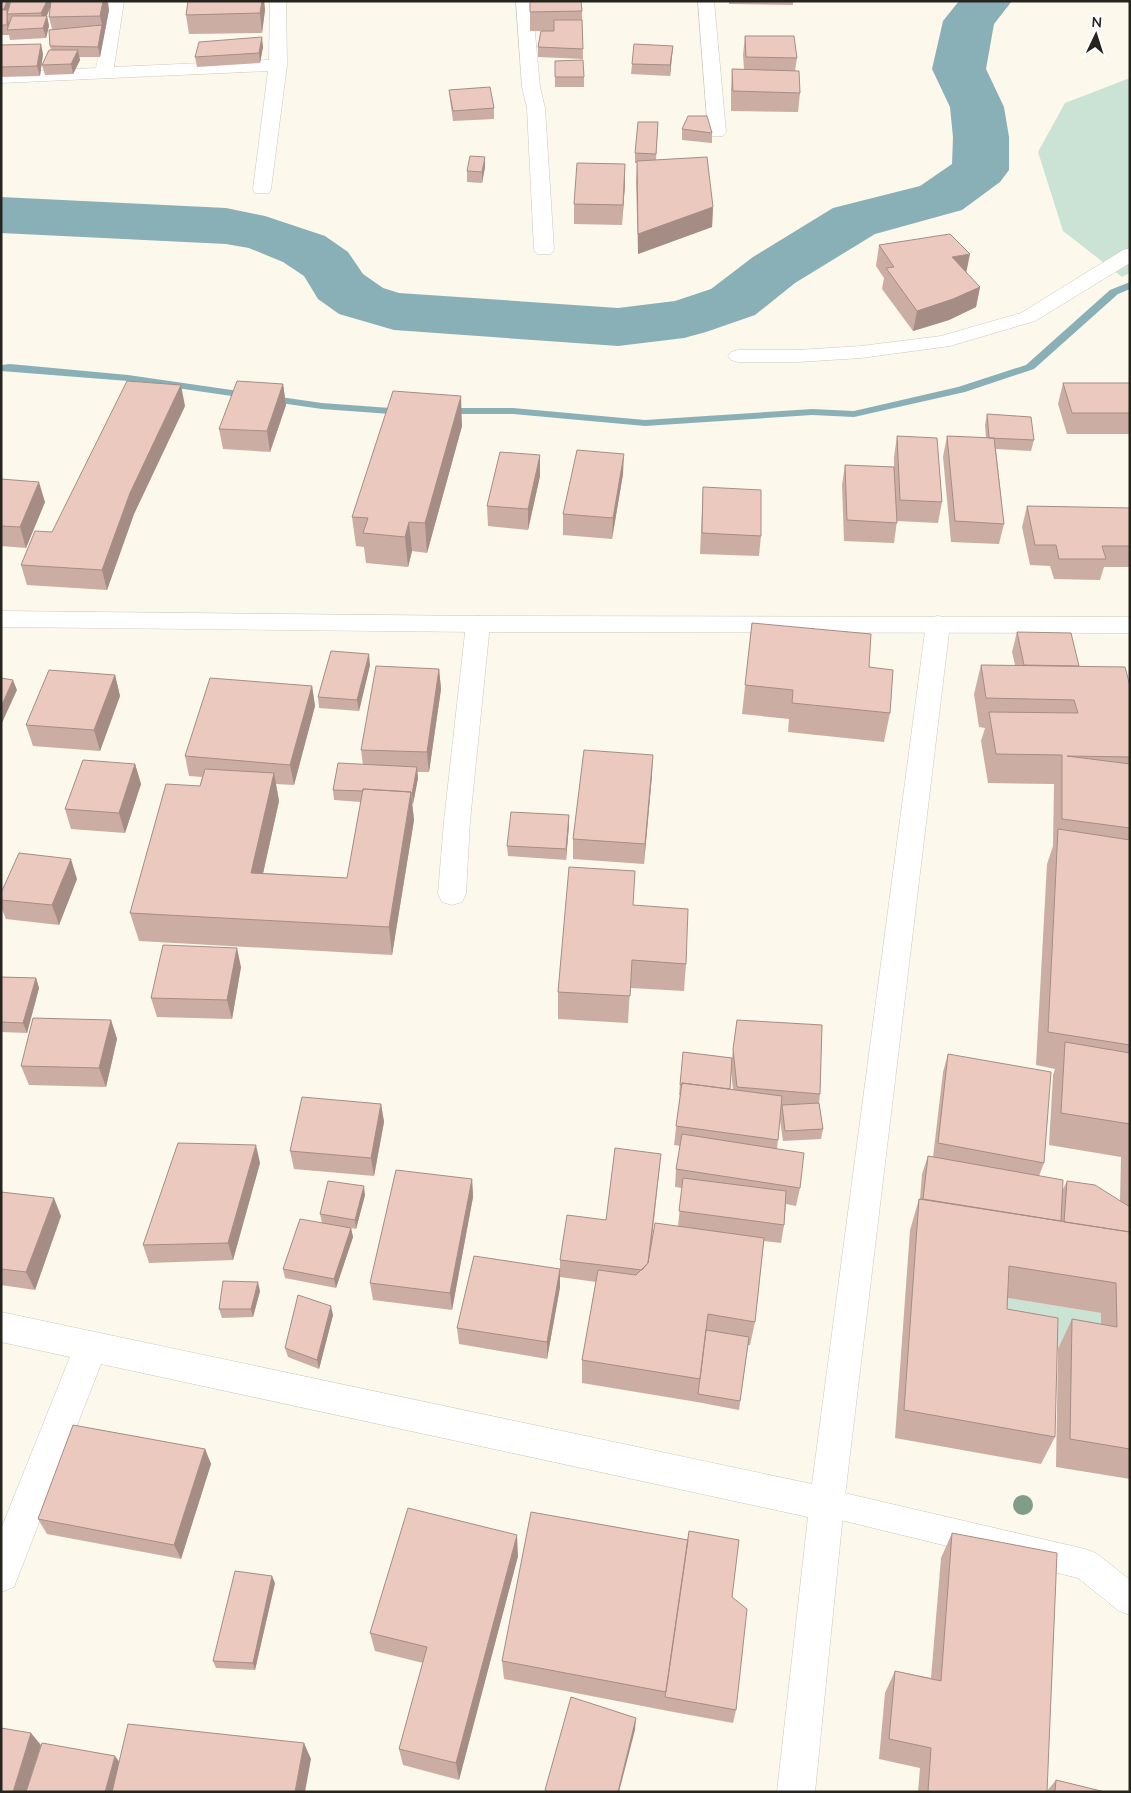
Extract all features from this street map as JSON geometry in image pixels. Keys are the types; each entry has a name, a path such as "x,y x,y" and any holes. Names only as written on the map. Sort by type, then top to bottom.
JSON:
{"street":[{"path":"104,74 116,1"},
{"path":"262,189 278,65 278,1"},
{"path":"524,1 531,88 536,108 544,250"},
{"path":"706,1 717,132"},
{"path":"1,78 278,65"},
{"path":"738,356 798,356 861,352 943,342 1028,317 1130,254"},
{"path":"1,619 478,624 1130,625"},
{"path":"452,894 457,821 478,624"},
{"path":"796,1792 827,1504 938,624"},
{"path":"1,1327 827,1504"},
{"path":"1,1574 91,1346"}],"lane":[{"path":"827,1504 1085,1564 1130,1600"}],"green space":[{"path":"1130,78 1130,273 1122,277 1063,231 1038,152 1065,103"},
{"path":"997,1296 1101,1313 1102,1356 995,1339"}],"building":[{"path":"1,1 7,1 4,9 1,9"},
{"path":"11,1 47,1 41,13 7,14"},
{"path":"51,1 103,1 100,16 49,17"},
{"path":"188,1 262,1 260,13 186,15"},
{"path":"530,1 581,1 582,11 530,12"},
{"path":"1,10 7,10 7,25 1,25"},
{"path":"12,16 47,16 43,28 7,30"},
{"path":"554,20 582,20 583,49 538,47 541,31 554,31"},
{"path":"102,25 98,47 50,46 49,30"},
{"path":"745,36 794,36 797,58 746,57"},
{"path":"262,37 259,53 195,57 199,42"},
{"path":"41,44 37,66 1,67 1,45"},
{"path":"634,44 673,46 670,65 632,64"},
{"path":"49,50 78,50 71,64 42,65"},
{"path":"583,60 584,77 555,77 555,61"},
{"path":"732,69 799,71 800,93 733,91"},
{"path":"490,87 494,108 453,111 449,90"},
{"path":"688,116 707,116 712,133 682,129"},
{"path":"638,122 658,122 656,154 635,153"},
{"path":"470,156 485,157 482,172 467,171"},
{"path":"707,157 713,207 638,234 637,161"},
{"path":"577,163 625,164 623,205 574,204"},
{"path":"950,234 970,254 952,257 980,287 953,299 917,311 886,268 894,267 879,245"},
{"path":"127,381 181,385 130,493 102,570 21,565 35,531 52,532"},
{"path":"237,381 283,384 267,431 219,429"},
{"path":"1063,383 1130,383 1130,413 1072,413"},
{"path":"393,391 461,396 425,523 409,522 405,537 363,533 368,518 352,517"},
{"path":"987,414 1031,417 1034,440 989,438"},
{"path":"897,436 937,438 942,502 900,500"},
{"path":"947,436 994,438 1004,524 955,521"},
{"path":"577,450 624,454 613,518 563,514"},
{"path":"500,452 540,455 528,509 487,506"},
{"path":"845,465 894,467 897,523 847,520"},
{"path":"1,479 39,482 20,527 1,526"},
{"path":"703,487 761,490 761,536 702,533"},
{"path":"1027,506 1130,508 1130,546 1102,546 1106,559 1059,559 1056,545 1035,545"},
{"path":"752,623 871,634 869,667 893,670 890,713 792,703 793,690 745,685"},
{"path":"1017,632 1071,633 1079,666 1024,665"},
{"path":"331,651 369,654 357,700 318,697"},
{"path":"981,665 1125,667 1130,686 1130,757 1067,756 1130,764 1130,828 1062,819 1062,755 996,754 989,712 1078,713 1074,700 986,698"},
{"path":"376,666 439,669 427,752 361,750"},
{"path":"49,670 115,675 94,730 26,725"},
{"path":"1,678 13,680 1,707"},
{"path":"210,678 312,686 290,765 185,756"},
{"path":"584,750 653,755 645,844 573,839"},
{"path":"83,760 135,764 119,813 65,809"},
{"path":"338,763 417,767 412,794 411,792 363,789 363,791 333,790"},
{"path":"205,769 274,773 251,873 347,878 363,789 411,792 389,927 130,913 166,784 200,786"},
{"path":"511,812 569,815 566,849 507,846"},
{"path":"1058,829 1130,840 1130,1045 1048,1032"},
{"path":"19,853 71,859 52,905 1,900 1,893"},
{"path":"569,867 635,871 633,905 688,909 686,964 632,960 630,996 558,992"},
{"path":"163,945 237,948 227,1000 151,998"},
{"path":"1,977 36,978 23,1023 1,1022"},
{"path":"33,1018 111,1020 99,1068 21,1066"},
{"path":"737,1020 822,1025 820,1094 737,1087 733,1049"},
{"path":"1065,1042 1130,1053 1130,1124 1061,1113"},
{"path":"683,1052 732,1058 730,1089 682,1083 680,1085"},
{"path":"948,1054 1051,1072 1044,1163 938,1143"},
{"path":"682,1083 782,1096 778,1140 676,1126"},
{"path":"302,1097 381,1104 371,1158 290,1151"},
{"path":"819,1103 823,1129 785,1131 782,1105"},
{"path":"682,1134 804,1153 800,1188 676,1169"},
{"path":"178,1143 256,1145 228,1243 143,1245"},
{"path":"615,1148 661,1154 648,1263 642,1270 560,1260 567,1215 606,1220"},
{"path":"928,1156 1063,1180 1061,1221 923,1199"},
{"path":"396,1170 472,1179 450,1293 370,1283"},
{"path":"683,1178 786,1191 784,1225 679,1211"},
{"path":"328,1181 364,1186 355,1220 320,1214"},
{"path":"1067,1181 1095,1185 1130,1207 1130,1232 1064,1222"},
{"path":"1,1192 54,1198 26,1272 1,1269"},
{"path":"919,1199 1130,1232 1130,1449 1070,1439 1072,1319 1117,1327 1116,1283 1009,1266 1007,1309 1058,1318 1055,1437 904,1410"},
{"path":"300,1219 351,1228 334,1279 283,1269"},
{"path":"655,1223 764,1238 755,1322 708,1314 700,1379 582,1360 598,1270 636,1275 648,1263"},
{"path":"474,1256 560,1269 547,1342 457,1328"},
{"path":"223,1281 258,1282 251,1309 219,1309"},
{"path":"298,1295 331,1306 317,1360 285,1348"},
{"path":"706,1330 749,1337 740,1401 698,1394"},
{"path":"73,1425 205,1449 174,1545 38,1519"},
{"path":"408,1508 517,1535 456,1763 399,1749 427,1647 370,1633"},
{"path":"531,1512 688,1540 666,1692 502,1661"},
{"path":"689,1531 739,1540 732,1597 747,1609 736,1710 665,1697"},
{"path":"952,1533 1057,1553 1047,1792 928,1792 931,1748 889,1739 895,1671 941,1681"},
{"path":"235,1571 272,1576 253,1663 213,1661"},
{"path":"571,1697 636,1718 618,1792 549,1792 545,1790"},
{"path":"128,1724 304,1743 295,1792 112,1792"},
{"path":"1,1728 31,1733 13,1792 1,1792"},
{"path":"42,1743 115,1756 105,1792 26,1792"},
{"path":"1056,1780 1105,1792 1055,1792"}],"waterway":[{"path":"1,215 226,226 265,234 304,249 327,265 340,286 361,301 394,311 618,327 684,319 733,302 774,270 854,221 941,198 980,170 981,137 977,107 959,69 969,21 987,1"},
{"path":"443,411 513,411 645,423 812,412 854,414 961,390 1030,367 1114,292 1130,285"},
{"path":"1,368 10,367 128,378 322,406 404,412"}]}
